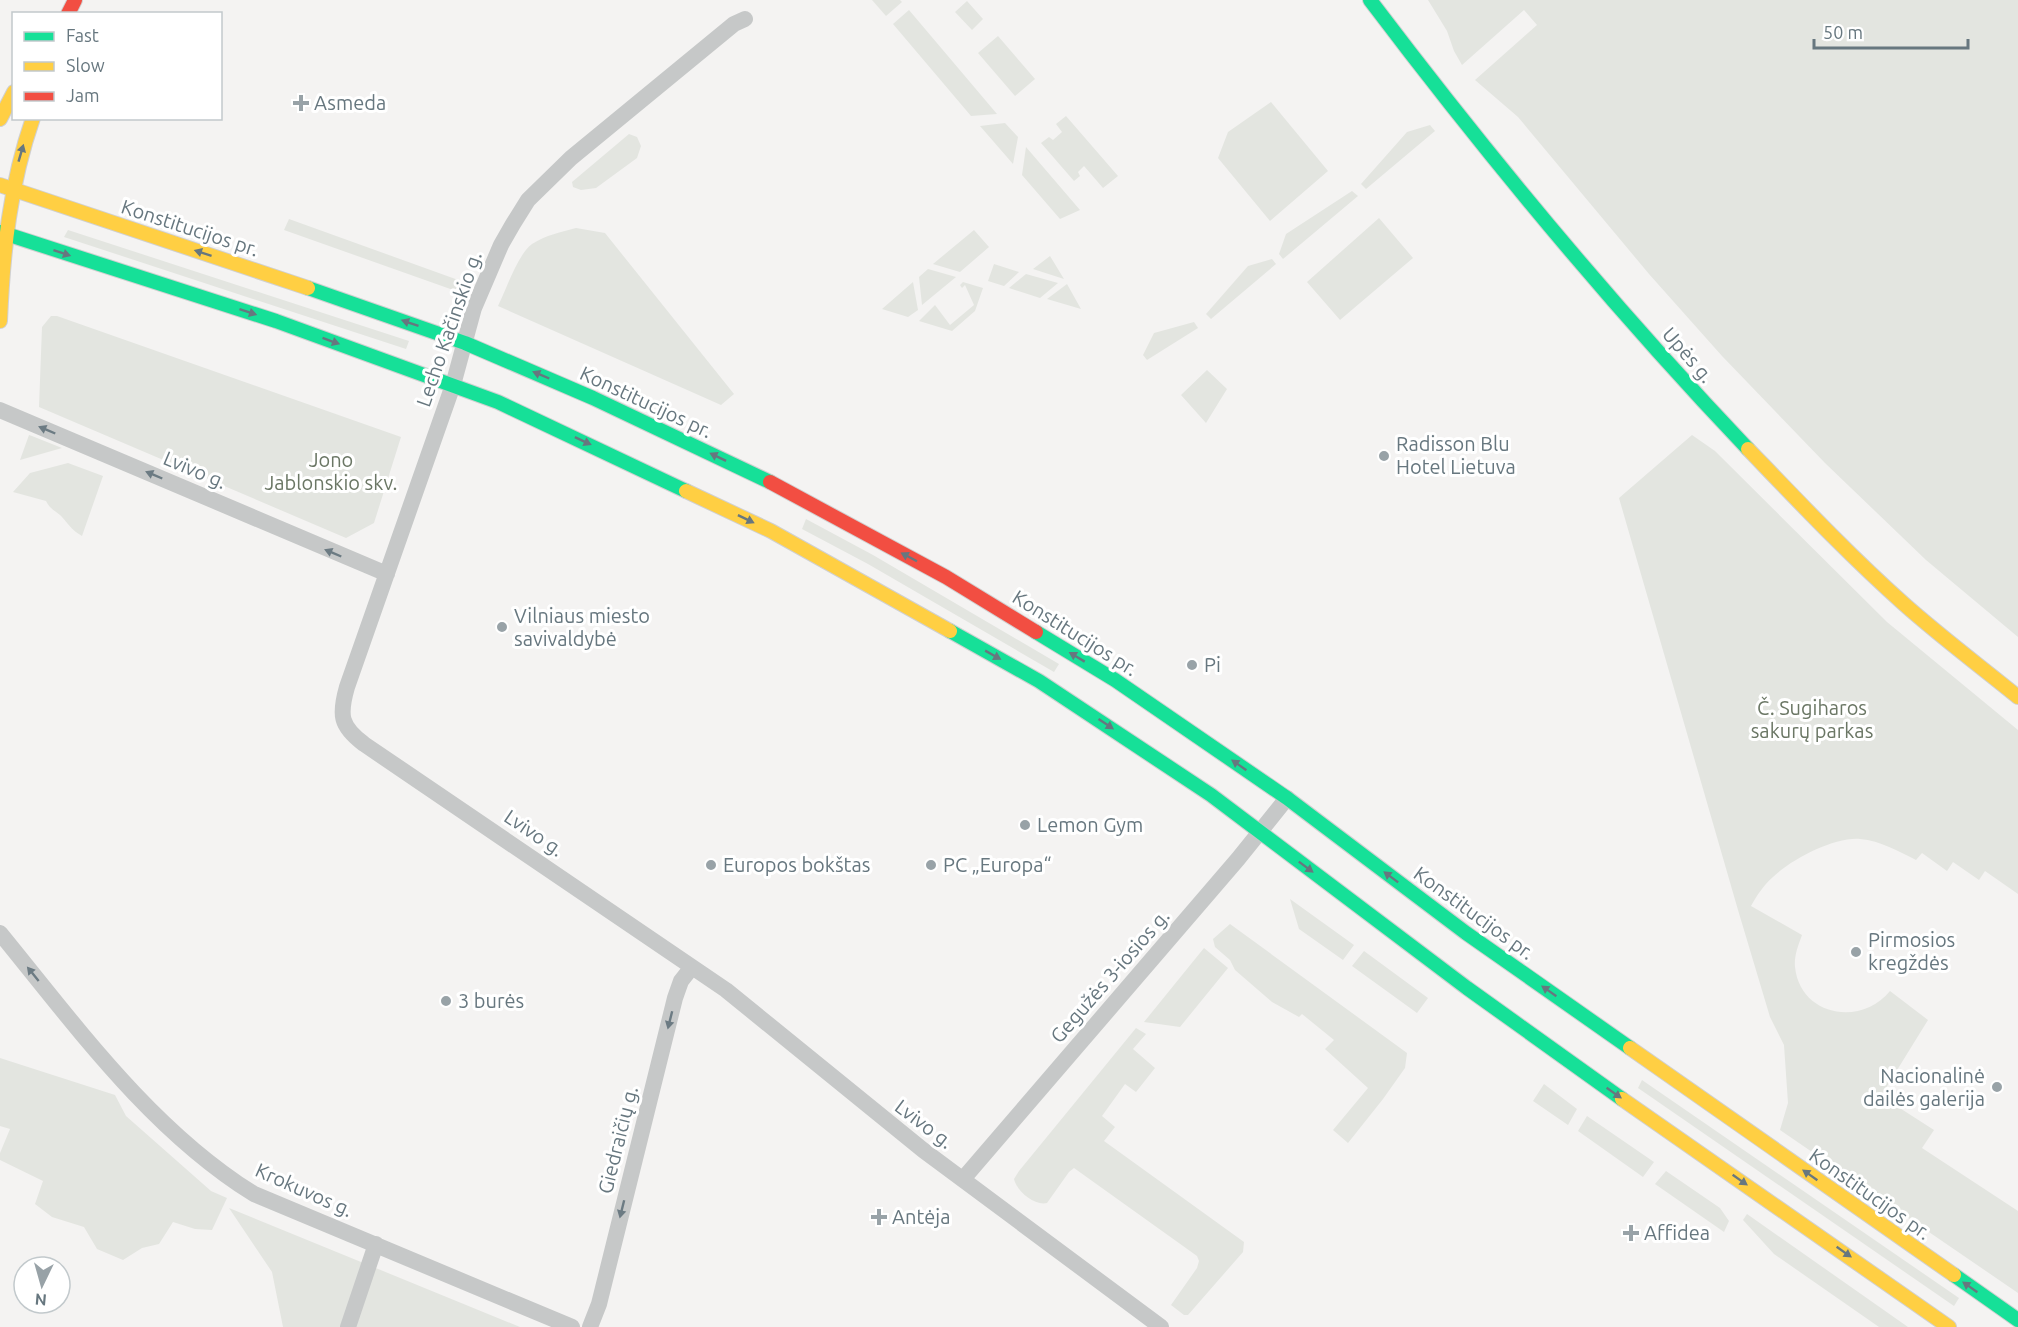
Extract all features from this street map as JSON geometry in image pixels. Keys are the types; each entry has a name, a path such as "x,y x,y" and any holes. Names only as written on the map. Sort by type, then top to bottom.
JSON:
{"main road":[{"name":"Upės g.","path":"1370,0 1470,129 1574,255 1708,408 1854,557 1921,620 2018,697"},
{"path":"0,119 12,96"},
{"path":"0,321 7,187 18,164 32,120"},
{"name":"Konstitucijos pr.","path":"7,187 465,343 593,398 771,483 946,577 1115,680 1287,798 1466,933 2018,1320"},
{"path":"3,233 266,318 498,402 693,493 812,554 1040,681 1211,795 1548,1047 1949,1327"}],"street":[{"name":"Lecho Kačinskio g.","path":"387,574 453,385 474,308 501,245 528,200 572,158 734,24 745,19"},
{"name":"Lvivo g.","path":"0,410 387,574 342,704 345,726 364,744 692,967 760,1017 891,1125 1161,1327"},
{"name":"Gegužės 3-iosios g.","path":"963,1179 1287,798"},
{"name":"Krokuvos g.","path":"0,933 66,1015 134,1093 179,1136 234,1181 254,1194 572,1327"},
{"name":"Giedraičių g.","path":"590,1327 599,1304 675,998 681,981 692,967"},
{"path":"348,1327 376,1244"}],"green space":[{"path":"872,0 900,0 902,2 886,16"},
{"path":"1428,0 2018,0 2018,637 1926,560 1825,463 1722,356 1649,274 1518,117 1475,80 1537,25 1524,10 1462,65 1447,31"},
{"path":"967,1 983,19 972,30 955,12"},
{"path":"909,10 997,114 971,116 893,24"},
{"path":"998,36 1035,79 1015,96 978,53"},
{"path":"1271,102 1328,171 1270,221 1218,158 1228,132"},
{"path":"1066,116 1118,176 1103,188 1084,166 1078,172 1080,176 1074,181 1041,143 1049,137 1053,140 1062,132 1056,124"},
{"path":"1005,123 1018,137 1013,164 980,126"},
{"path":"1430,125 1435,131 1366,189 1361,184 1407,132"},
{"path":"629,134 637,137 641,146 637,158 596,188 581,190 573,187 572,182"},
{"path":"1026,147 1080,210 1060,219 1022,175"},
{"path":"1352,191 1358,196 1283,259 1279,254 1286,234"},
{"path":"1379,218 1413,258 1340,320 1307,282"},
{"path":"289,219 461,281 456,291 284,230"},
{"path":"576,228 605,233 734,394 721,405 498,306 517,264 532,244 554,234"},
{"path":"68,230 409,341 406,349 64,237"},
{"path":"974,230 989,247 960,272 933,264"},
{"path":"1050,256 1064,279 1033,269"},
{"path":"1272,259 1276,264 1211,319 1206,314 1248,266"},
{"path":"994,264 1019,272 1004,286 988,281"},
{"path":"928,269 956,277 922,305 919,277"},
{"path":"1026,274 1058,283 1040,298 1009,288"},
{"path":"913,282 918,310 908,317 882,309"},
{"path":"963,282 983,288 975,311 952,331 919,321 935,305 950,325 974,305 965,285 962,288 960,285"},
{"path":"1067,284 1081,309 1047,299"},
{"name":"Jono Jablonskio skv.","path":"51,316 57,316 401,437 374,523 346,538 39,407 42,327"},
{"path":"1194,322 1198,328 1147,360 1143,355 1154,333"},
{"path":"1207,370 1227,389 1206,423 1181,395"},
{"path":"29,435 32,436 62,448 20,460"},
{"name":"Č. Sugiharos sakurų parkas","path":"1692,435 1715,451 1887,622 2018,730 2018,894 1985,871 1979,880 1953,862 1947,871 1922,853 1916,860 1875,842 1850,839 1826,845 1791,863 1767,883 1751,906 1802,935 1795,967 1799,984 1820,1006 1834,1011 1849,1012 1864,1009 1878,1002 1890,991 1928,1020 1881,1096 1934,1130 1922,1148 2018,1211 2018,1293 1780,1130 1788,1103 1784,1045 1770,1017 1619,498"},
{"path":"68,463 103,476 82,536 46,501 13,492 30,473"},
{"path":"806,519 873,555 1059,664 1054,672 868,564 802,529"},
{"path":"1290,899 1354,945 1343,960 1299,929"},
{"path":"1230,924 1407,1053 1405,1068 1348,1143 1333,1130 1368,1088 1325,1049 1334,1040 1302,1014 1299,1017 1272,1002 1235,970 1230,960 1215,947 1213,939"},
{"path":"1204,948 1228,968 1180,1027 1144,1022"},
{"path":"1364,951 1428,998 1417,1013 1352,966"},
{"path":"1136,1028 1146,1034 1133,1049 1155,1068 1136,1092 1125,1084 1102,1116 1115,1127 1104,1141 1244,1242 1243,1252 1188,1315 1184,1315 1171,1305 1197,1268 1199,1261 1197,1256 1074,1168 1047,1203 1037,1202 1027,1197 1019,1189 1014,1179"},
{"path":"0,1058 115,1095 126,1116 211,1191 227,1198 212,1230 195,1229 173,1222 159,1244 142,1248 123,1260 97,1249 84,1227 52,1217 35,1204 43,1181 0,1160 0,1153 10,1129 0,1126"},
{"path":"1642,1080 1959,1298 1954,1306 1638,1088"},
{"path":"1544,1084 1577,1109 1568,1125 1533,1101"},
{"path":"1587,1116 1654,1162 1643,1177 1578,1131"},
{"path":"1666,1171 1720,1208 1729,1221 1724,1232 1655,1184"},
{"path":"229,1208 520,1327 283,1327 272,1272"},
{"path":"1747,1214 1908,1327 1879,1327 1774,1254 1743,1220"}],"traffic: fast":[{"path":"1370,0 1460,116 1600,286 1748,449"},
{"path":"0,232 276,321 498,402 686,491"},
{"path":"308,288 465,343 593,398 770,482"},
{"path":"950,631 1039,681 1211,795 1467,988 1622,1099"},
{"path":"1036,632 1115,680 1287,798 1466,933 1630,1048"},
{"path":"1954,1275 2018,1320"}],"traffic: slow":[{"path":"0,119 12,96"},
{"path":"0,321 3,269 13,193 32,120"},
{"path":"0,185 308,288"},
{"path":"1748,449 1824,528 1904,604 2018,697"},
{"path":"686,491 771,531 950,631"},
{"path":"1630,1048 1954,1275"},
{"path":"1622,1099 1949,1327"}],"traffic: jam":[{"path":"69,12 75,0"},
{"path":"770,482 946,577 1036,632"}],"place":[{"name":"Asmeda","path":"301,103"},
{"name":"Radisson Blu Hotel Lietuva","path":"1384,456"},
{"name":"Vilniaus miesto savivaldybė","path":"502,627"},
{"name":"Pi","path":"1192,665"},
{"name":"Lemon Gym","path":"1025,825"},
{"name":"Europos bokštas","path":"711,865"},
{"name":"PC „Europa“","path":"931,865"},
{"name":"Pirmosios kregždės","path":"1856,952"},
{"name":"3 burės","path":"446,1001"},
{"name":"Nacionalinė dailės galerija","path":"1997,1087"},
{"name":"Antėja","path":"879,1217"},
{"name":"Affidea","path":"1631,1233"}]}
